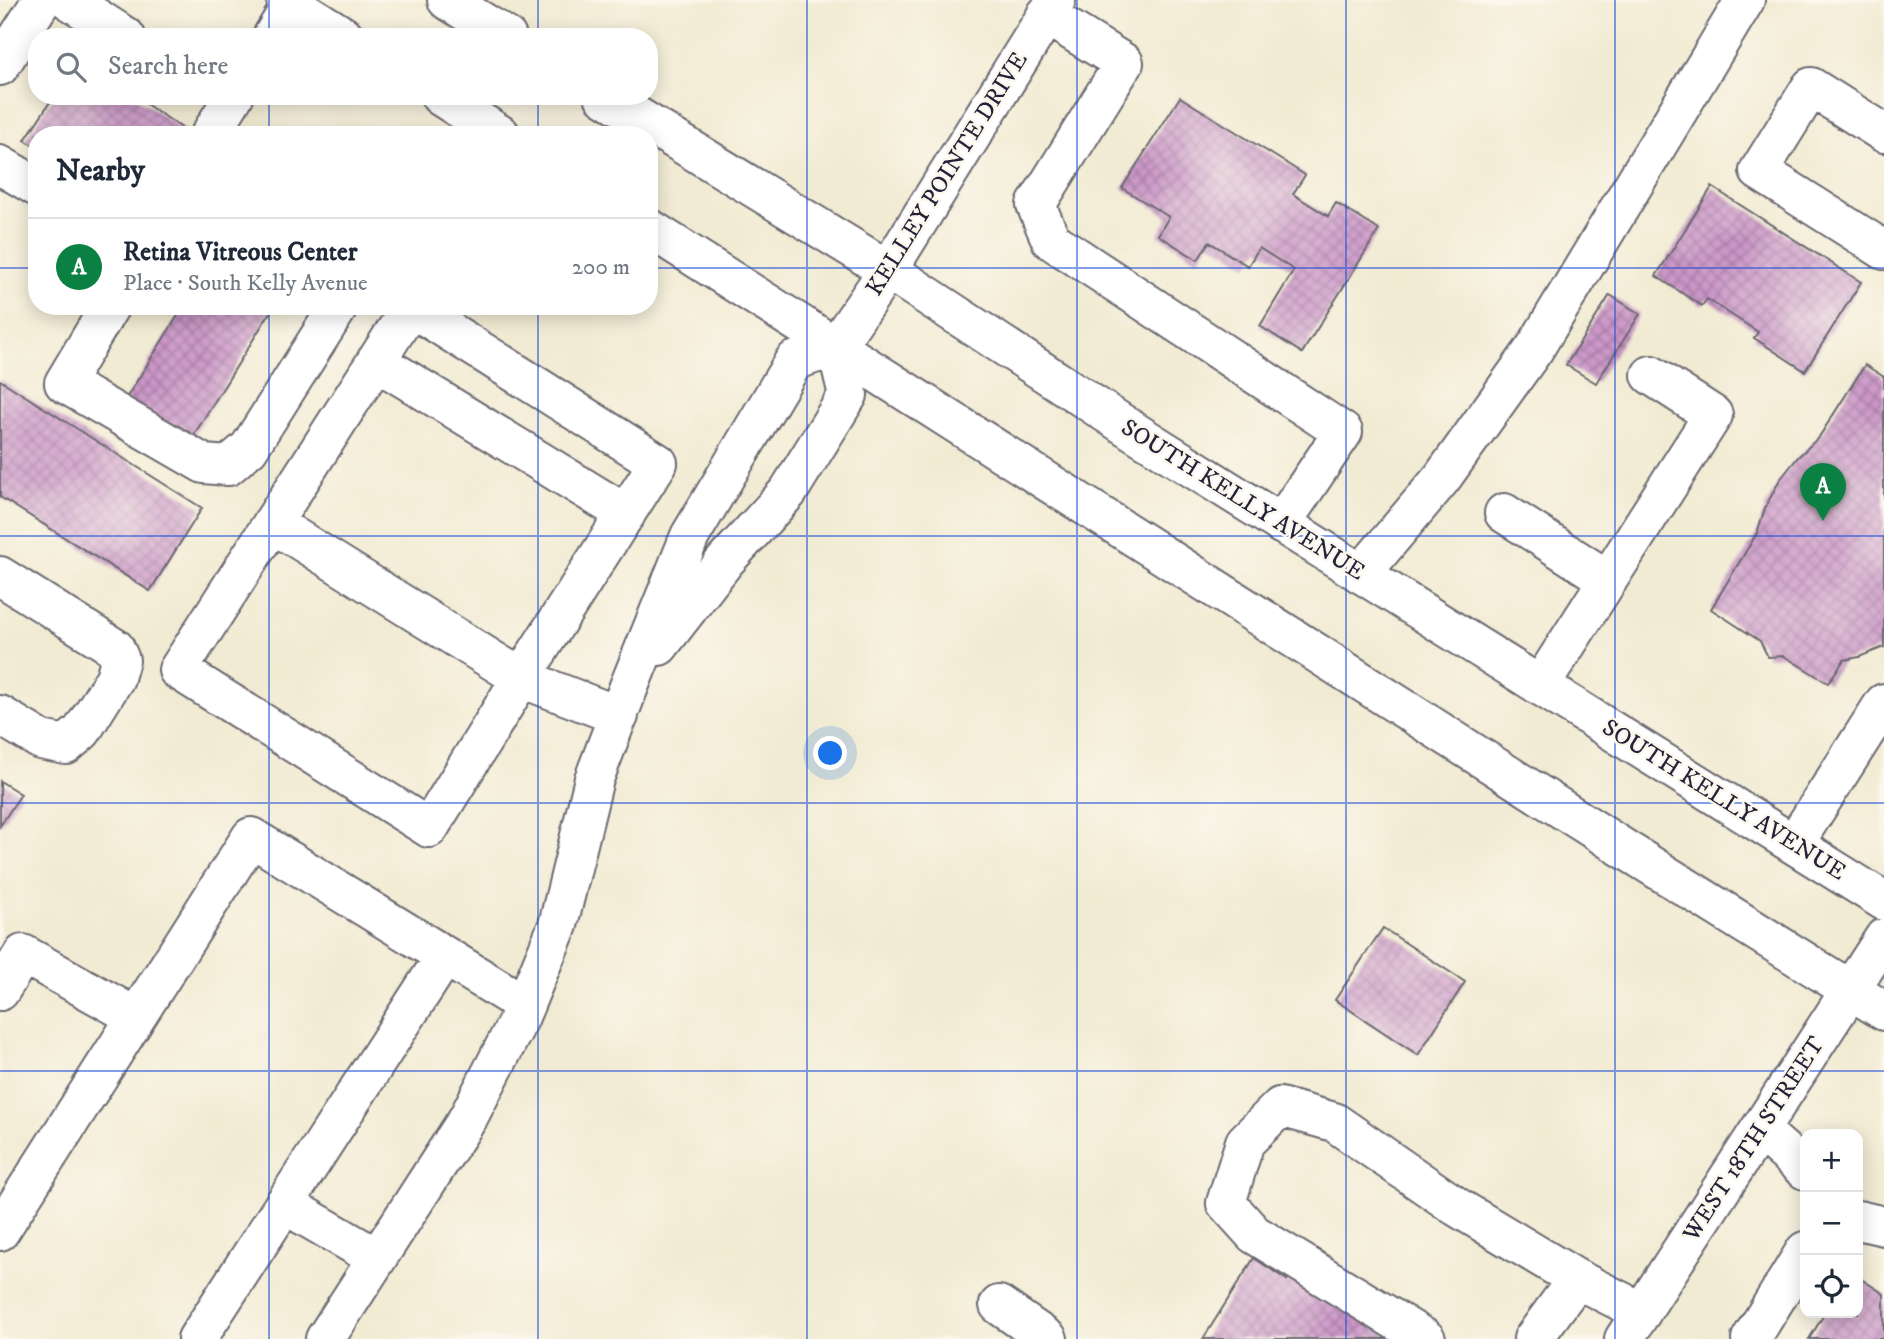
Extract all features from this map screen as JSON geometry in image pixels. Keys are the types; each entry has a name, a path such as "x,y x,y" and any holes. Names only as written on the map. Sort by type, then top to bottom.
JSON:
{"main road":[{"path":"0,66 42,0"},
{"path":"69,0 112,28"},
{"path":"447,0 492,28"},
{"path":"1361,574 1442,478 1535,348 1745,0"},
{"path":"276,28 289,2 331,28"},
{"path":"1051,8 1124,64 1036,205 1051,240 1343,432 1281,524"},
{"name":"KELLEY POINTE DRIVE","path":"836,346 888,270 1051,8"},
{"path":"1884,133 1811,87 1759,171 1884,250"},
{"path":"454,105 487,126"},
{"name":"SOUTH KELLY AVENUE","path":"619,105 653,126"},
{"name":"SOUTH KELLY AVENUE","path":"658,129 888,270 1135,432 1884,901"},
{"path":"0,165 28,182"},
{"path":"658,234 1884,1012"},
{"path":"105,315 64,383 204,464 228,466 248,448 333,315"},
{"path":"406,315 178,670 429,828 658,463 424,315"},
{"path":"325,1339 468,1118 519,1019 558,925 593,779 690,536 794,361 836,346"},
{"path":"624,700 724,561 788,492 848,395 836,346"},
{"path":"376,361 626,514"},
{"path":"1540,686 1713,415 1651,375"},
{"path":"1504,513 1608,580"},
{"path":"272,523 521,678 624,700"},
{"path":"0,576 115,648 120,660 115,678 89,721 66,745 41,740 0,715"},
{"path":"1794,844 1884,703"},
{"path":"0,1231 251,837 525,1005"},
{"name":"WEST 18TH STREET","path":"1633,1325 1884,938"},
{"path":"0,991 23,954 136,1017"},
{"path":"197,1339 445,956"},
{"path":"1426,1339 1254,1234 1226,1203 1245,1142 1280,1107 1334,1122 1457,1208 1577,1279 1633,1325"},
{"path":"1760,1130 1800,1166"},
{"path":"284,1204 377,1258"},
{"path":"1863,1221 1884,1226"},
{"path":"1751,1339 1803,1255"},
{"path":"1533,1339 1577,1279"},
{"path":"999,1306 1048,1339"}],"building":[{"path":"1180,97 1305,175 1293,194 1328,216 1336,203 1379,230 1302,353 1260,326 1294,270 1259,248 1248,266 1209,242 1198,260 1158,235 1169,217 1122,188"},
{"path":"48,105 148,105 179,126 34,126"},
{"path":"1712,187 1861,282 1805,371 1754,338 1758,332 1707,299 1702,306 1656,276"},
{"path":"1610,295 1640,314 1596,383 1566,365"},
{"path":"178,315 268,315 190,441 125,400"},
{"path":"1865,365 1884,377 1884,647 1844,660 1828,683 1784,656 1768,657 1760,641 1711,609 1757,533 1765,508 1779,481 1819,437"},
{"path":"0,380 202,508 150,591 0,497"},
{"path":"0,781 21,794 0,826"},
{"path":"1383,928 1465,982 1418,1055 1335,1000"},
{"path":"1254,1258 1287,1280 1292,1272 1396,1339 1203,1339"},
{"path":"1863,1280 1884,1294 1884,1339 1809,1339 1822,1318 1863,1318"}],"place":[{"name":"Retina Vitreous Center","path":"1823,521"}]}
